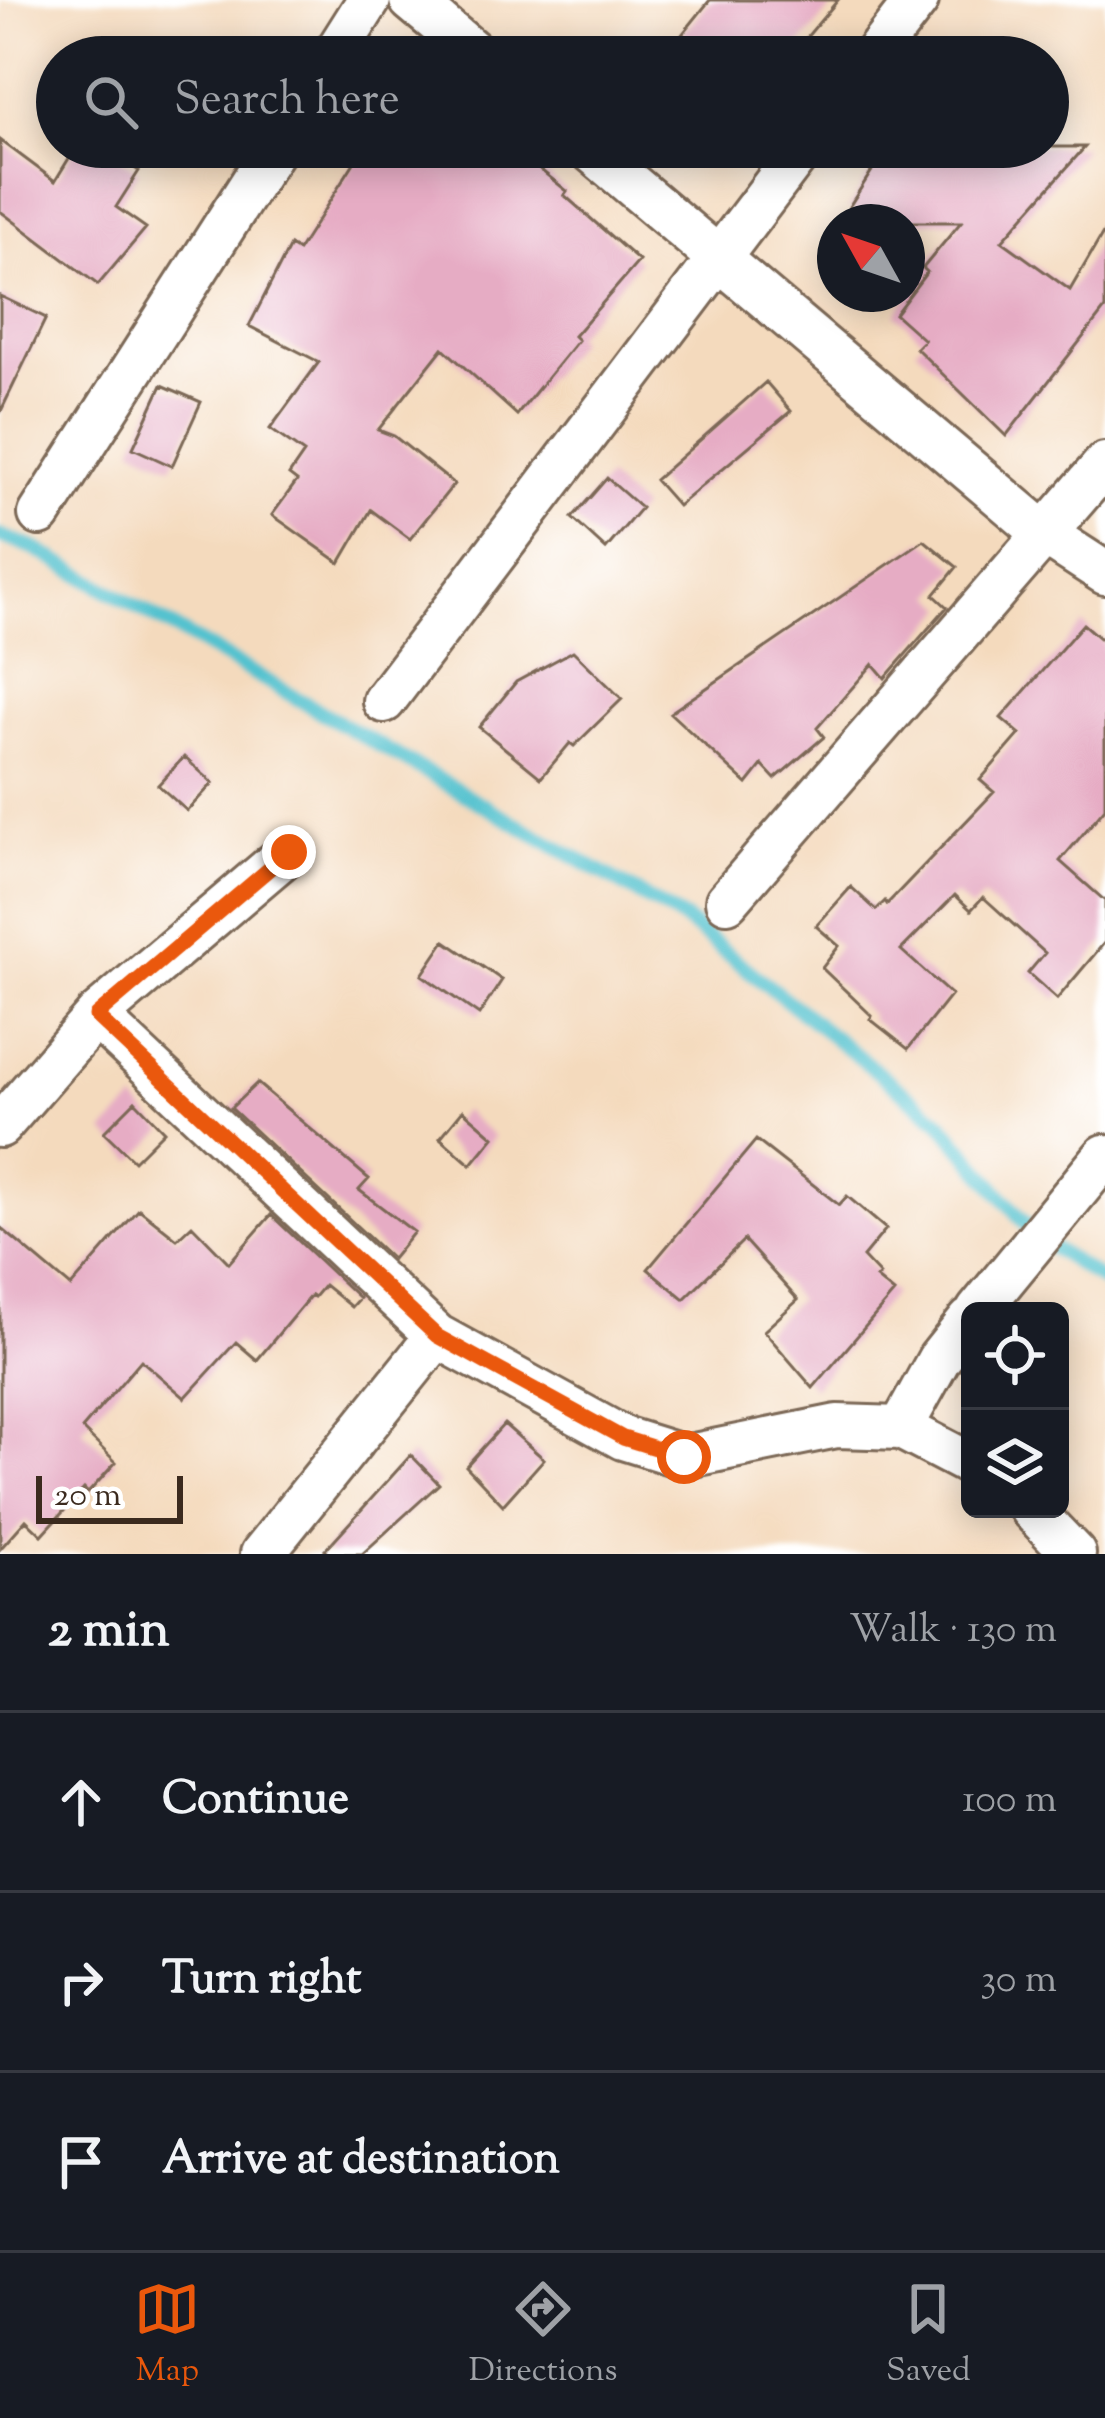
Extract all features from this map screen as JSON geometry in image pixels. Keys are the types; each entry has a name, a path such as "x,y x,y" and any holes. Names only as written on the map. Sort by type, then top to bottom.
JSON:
{"street":[{"path":"347,36 370,0"},
{"path":"411,0 454,36"},
{"path":"889,36 917,0"},
{"path":"40,514 262,168"},
{"path":"611,168 1045,535 1105,573"},
{"path":"384,701 787,168"},
{"path":"727,901 1105,464"},
{"path":"0,1126 96,1016 289,852"},
{"path":"96,1016 437,1336 623,1438 684,1457 837,1426 901,1428 961,1459"},
{"path":"985,1302 1105,1156"},
{"path":"901,1428 939,1359 961,1331"},
{"path":"262,1554 437,1336"},
{"path":"1040,1518 1074,1554"}],"building":[{"path":"710,0 838,0 808,36 681,36"},
{"path":"0,140 55,181 63,168 134,168 139,171 116,207 146,228 98,285 0,211"},
{"path":"1069,147 1085,147 1069,165"},
{"path":"351,168 538,168 639,261 574,336 578,340 517,415 443,348 378,430 394,436 454,484 410,539 371,510 340,563 272,515 297,481 289,475 304,453 270,429 319,362 249,326 290,246 298,251"},
{"path":"874,168 1066,168 1002,241 1070,290 1105,230 1105,309 1006,436 916,348 924,340 895,314 925,312 925,266 961,222 925,222 925,204 851,204"},
{"path":"0,296 46,318 0,413"},
{"path":"766,382 791,411 678,506 655,480"},
{"path":"162,385 201,402 172,466 133,448"},
{"path":"607,478 641,508 606,549 572,518"},
{"path":"924,540 957,567 934,595 947,607 885,678 873,664 817,728 824,737 775,779 762,765 747,784 670,713"},
{"path":"1083,624 1105,643 1105,808 1060,861 1105,901 1105,942 1057,999 1028,973 1045,953 983,897 971,910 955,895 901,950 951,995 908,1049 870,1019 822,968 839,946 816,926 851,887 876,910 887,904 994,792 980,780 1020,734 1001,718"},
{"path":"573,651 622,699 574,746 570,743 541,778 479,727 516,682"},
{"path":"184,757 213,783 187,811 158,785"},
{"path":"445,941 502,980 479,1015 422,975"},
{"path":"257,1083 369,1179 359,1190 414,1232 392,1259 231,1108"},
{"path":"135,1101 164,1131 134,1161 104,1132"},
{"path":"463,1110 494,1137 471,1165 440,1138"},
{"path":"756,1140 839,1205 847,1196 886,1229 863,1257 880,1275 876,1278 894,1293 813,1388 764,1331 798,1300 744,1240 684,1299 648,1269"},
{"path":"139,1209 177,1239 192,1225 229,1263 271,1215 359,1298 351,1307 324,1285 257,1360 236,1342 185,1398 141,1360 82,1429 116,1462 42,1535 26,1520 0,1549 0,1227 71,1287"},
{"path":"504,1424 544,1459 503,1505 466,1466"},
{"path":"411,1455 439,1484 362,1554 329,1554 325,1550"}],"waterway":[{"path":"0,536 34,548 686,921 940,1121 1037,1238 1105,1282"}],"route":[{"path":"289,852 96,1016 437,1336 623,1438 684,1457"}]}
